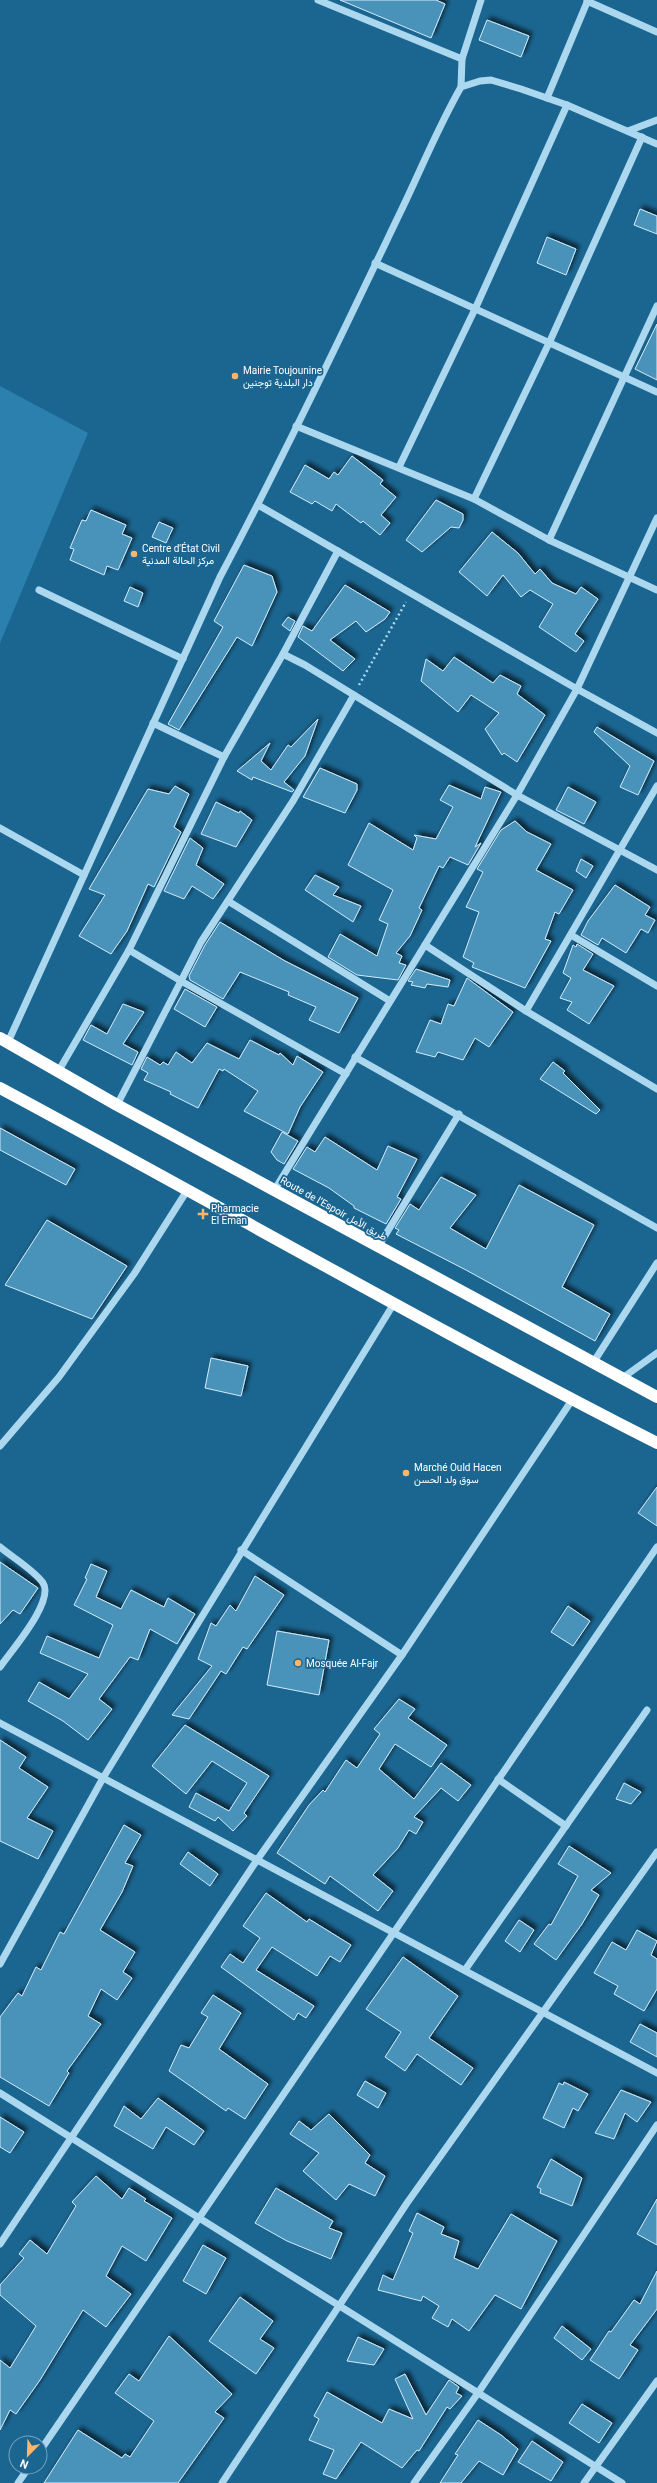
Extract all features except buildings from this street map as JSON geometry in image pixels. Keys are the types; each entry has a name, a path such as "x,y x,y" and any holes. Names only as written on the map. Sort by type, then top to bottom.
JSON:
{"highway":[{"name":"Route de l’Espoir طريق الأمل","path":"4,1040 58,1072 275,1189 378,1247 657,1397"},
{"path":"0,1088 188,1189 393,1304 572,1400 657,1443"}],"street":[{"path":"318,0 462,59"},
{"path":"4,1040 84,875 220,577 258,505 443,119 461,87 462,59 481,0"},
{"path":"547,98 588,1 657,32"},
{"path":"461,87 480,81 491,80 567,105 657,144"},
{"path":"399,467 476,307 567,105"},
{"path":"628,131 657,120"},
{"path":"474,500 550,341 642,137"},
{"path":"375,263 476,307 657,392"},
{"path":"549,540 657,306"},
{"path":"296,426 399,467 474,500 549,540 657,590"},
{"path":"258,505 577,689 657,733"},
{"path":"275,1189 517,795 577,689 631,577 656,521"},
{"path":"58,1072 129,950 224,756 283,654 338,551"},
{"path":"39,590 183,659"},
{"path":"283,654 354,695 517,795 657,870"},
{"path":"117,1104 201,942 293,801 354,695"},
{"path":"153,722 224,756"},
{"path":"526,1011 657,786"},
{"path":"0,828 84,875"},
{"path":"228,901 390,1001"},
{"path":"571,935 657,986"},
{"path":"425,945 526,1011 657,1089"},
{"path":"129,950 346,1074"},
{"path":"355,1057 459,1114 657,1228"},
{"path":"378,1247 459,1114"},
{"path":"0,1446 59,1377 134,1274 188,1189"},
{"path":"593,1363 657,1263"},
{"path":"0,1964 103,1778 241,1550 393,1304"},
{"path":"621,1379 657,1353"},
{"path":"0,2244 257,1860 402,1655 572,1400"},
{"path":"0,1548 43,1583 46,1593 43,1606 0,1667"},
{"path":"48,2439 200,2218 393,1932 657,1548"},
{"path":"241,1550 402,1655"},
{"path":"465,1970 647,1710"},
{"path":"0,1723 657,2073"},
{"path":"498,1779 566,1826"},
{"path":"222,2483 338,2305 407,2203 544,2013 657,1852"},
{"path":"0,2093 622,2483"},
{"path":"414,2483 478,2393 657,2125"},
{"path":"584,2483 657,2380"}],"path":[{"path":"354,695 411,592"}],"shaded area":[{"path":"0,386 88,433 0,643"}],"place":[{"name":"Mairie Toujounine دار البلدية توجنين","path":"235,376"},
{"name":"Centre d'État Civil مركز الحالة المدنية","path":"134,554"},
{"name":"Pharmacie El Eman","path":"203,1214"},
{"name":"Marché Ould Hacen سوق ولد الحسن","path":"406,1473"},
{"name":"Mosquée Al-Fajr","path":"298,1663"}]}
